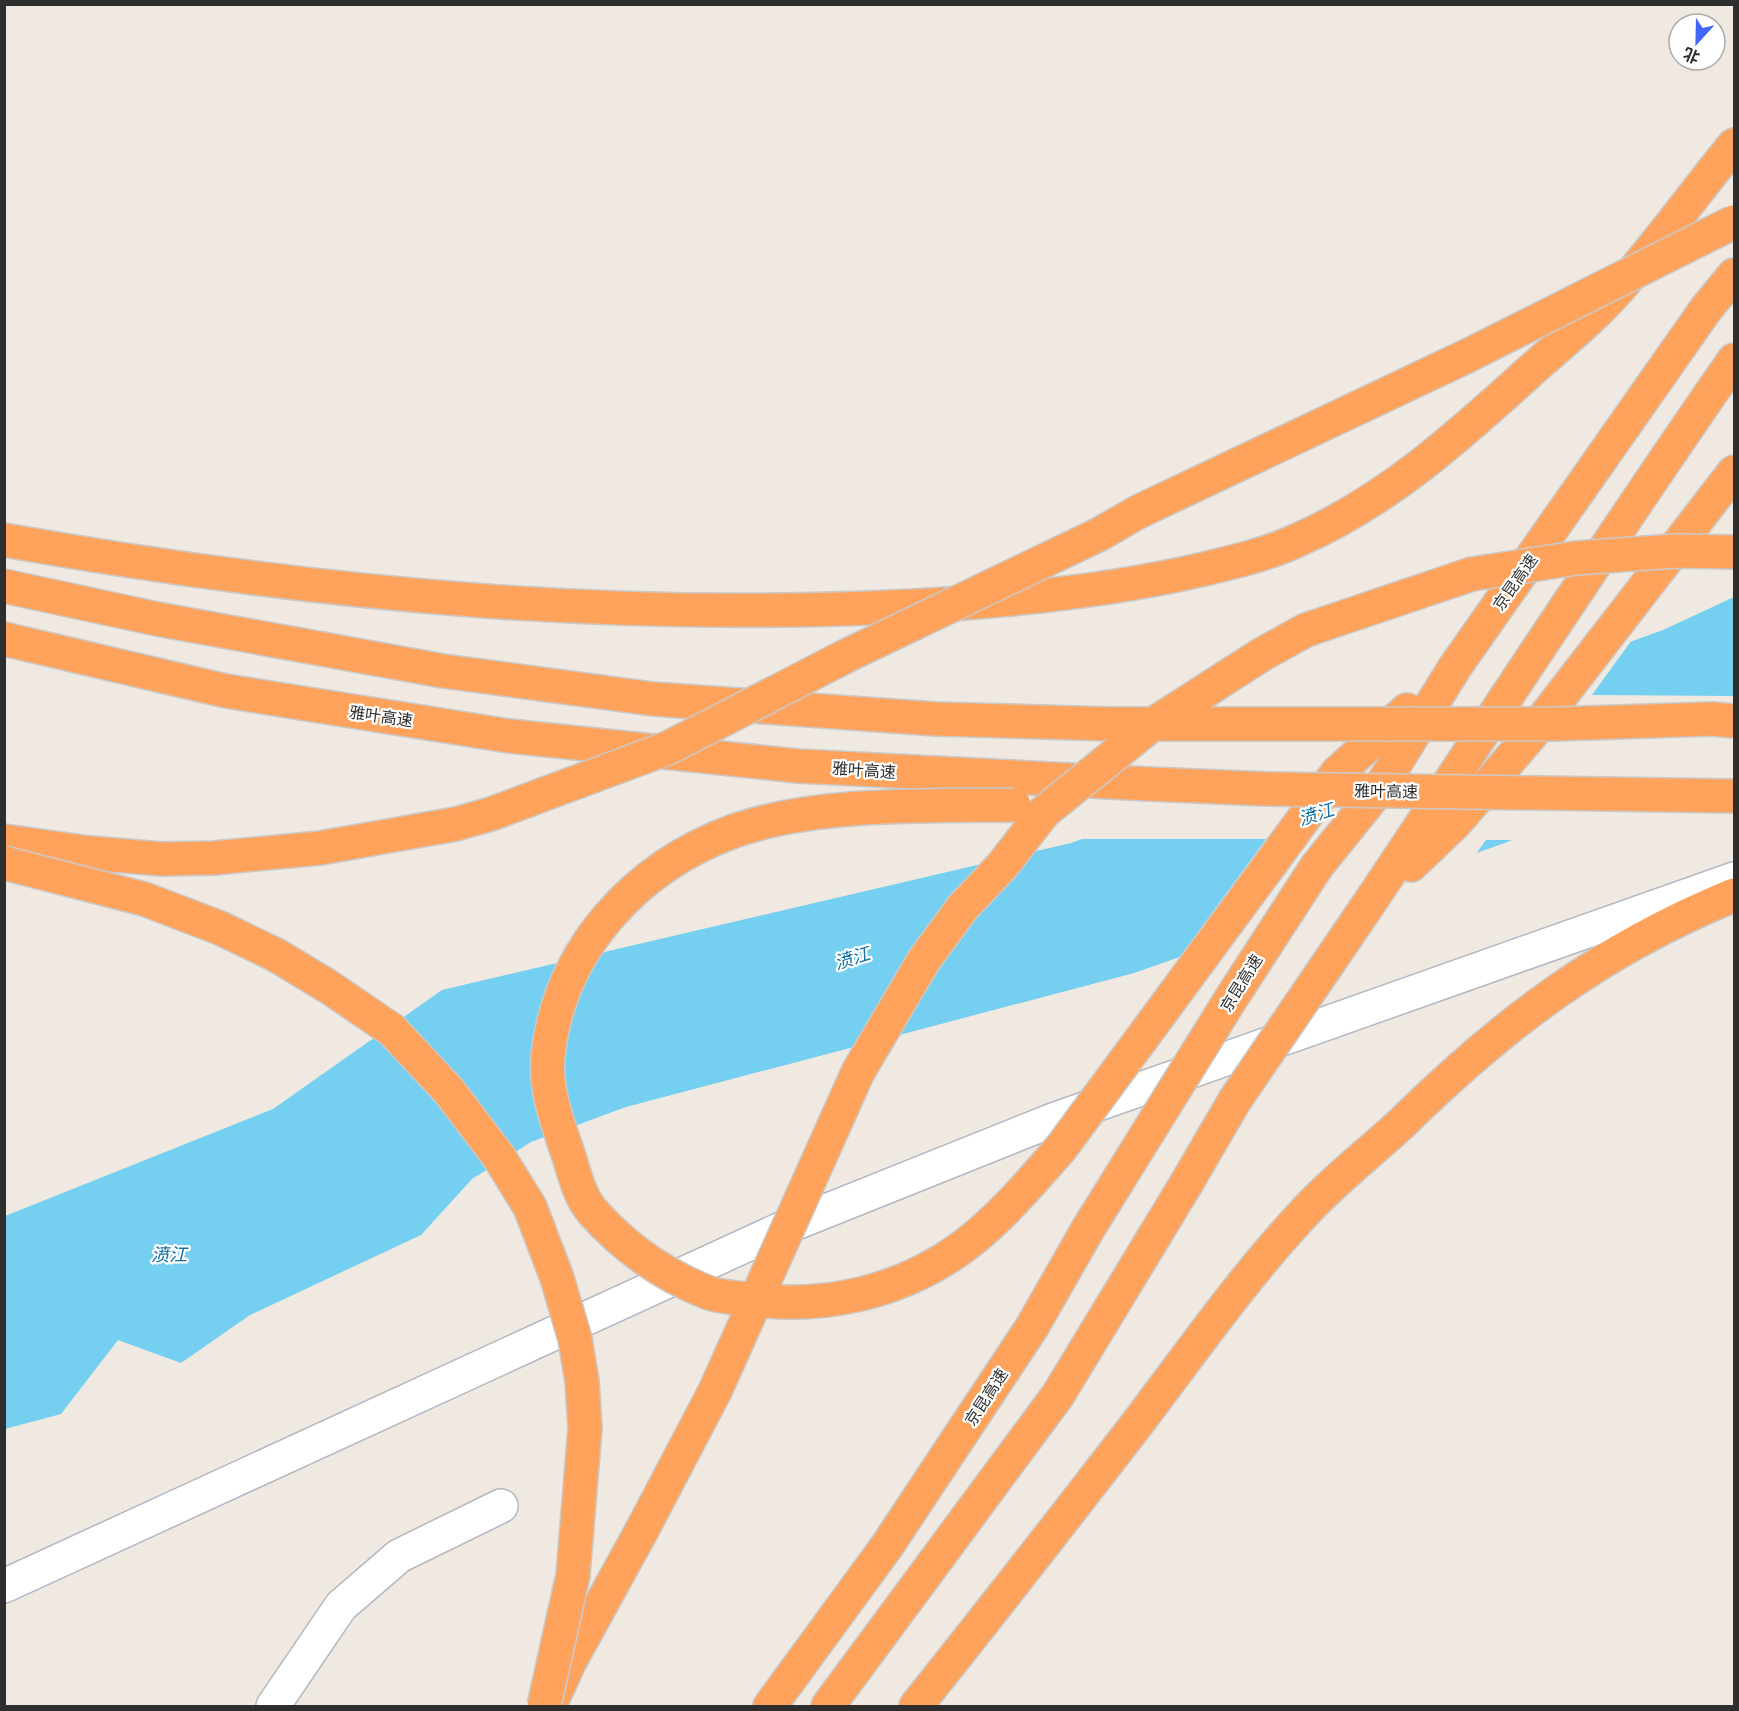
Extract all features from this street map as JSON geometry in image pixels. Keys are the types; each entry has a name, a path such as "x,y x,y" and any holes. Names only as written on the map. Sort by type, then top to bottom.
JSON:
{"highway":[{"path":"4,540 124,561 270,580 584,608 724,610 899,607 1044,597 1169,577 1254,556 1299,540 1373,500 1430,460 1559,346 1624,284 1734,145"},
{"path":"4,841 90,853 162,859 214,858 320,848 456,824 491,814 668,748 1022,568 1100,534 1138,512 1466,357 1734,222"},
{"name":"京昆高速","path":"770,1707 887,1546 1032,1327 1088,1229 1317,866 1380,788 1455,667 1706,309 1734,275"},
{"path":"828,1707 1058,1395 1235,1100 1542,647 1660,466 1734,360"},
{"path":"1368,905 1456,822 1530,736 1734,472"},
{"path":"550,1707 570,1661 715,1391 858,1072 924,960 963,907 1002,866 1044,812 1149,727 1261,655 1306,630 1472,574 1586,557 1675,551 1734,552"},
{"path":"4,586 157,619 443,671 653,699 936,719 1111,724 1556,724 1727,719"},
{"name":"雅叶高速","path":"4,639 226,691 389,717 509,736 798,765 1267,789 1734,796"},
{"path":"1149,784 1014,805 843,810 775,821 734,831 692,852 652,877 604,919 581,953 562,991 548,1057 554,1112 576,1180 591,1209 658,1270 712,1294 765,1302 833,1300 883,1289 929,1268 984,1229 1061,1148 1337,773 1455,667"},
{"path":"4,863 144,899 220,928 276,955 329,987 392,1030 449,1091 499,1157 530,1207 557,1278 575,1340 582,1381 585,1428 573,1575 544,1707"},
{"path":"916,1707 1050,1538 1240,1289 1297,1221 1436,1088 1519,1017 1567,983 1632,945 1734,896"}],"main road":[{"path":"4,1586 782,1228 1053,1120 1734,879"},
{"path":"273,1707 341,1606 399,1556 501,1506"}],"water":[{"name":"𣸣江","path":"1734,597 1734,753 1502,844 1134,973 626,1107 531,1142 472,1179 421,1235 250,1315 181,1363 118,1340 61,1414 5,1429 5,1216 273,1109 442,990 1071,843 1663,630"}],"pier":[{"path":"1634,637 1592,695 1734,696 1734,756 1522,840 1486,840 1473,858 1176,962 1266,839 1073,839"}]}
